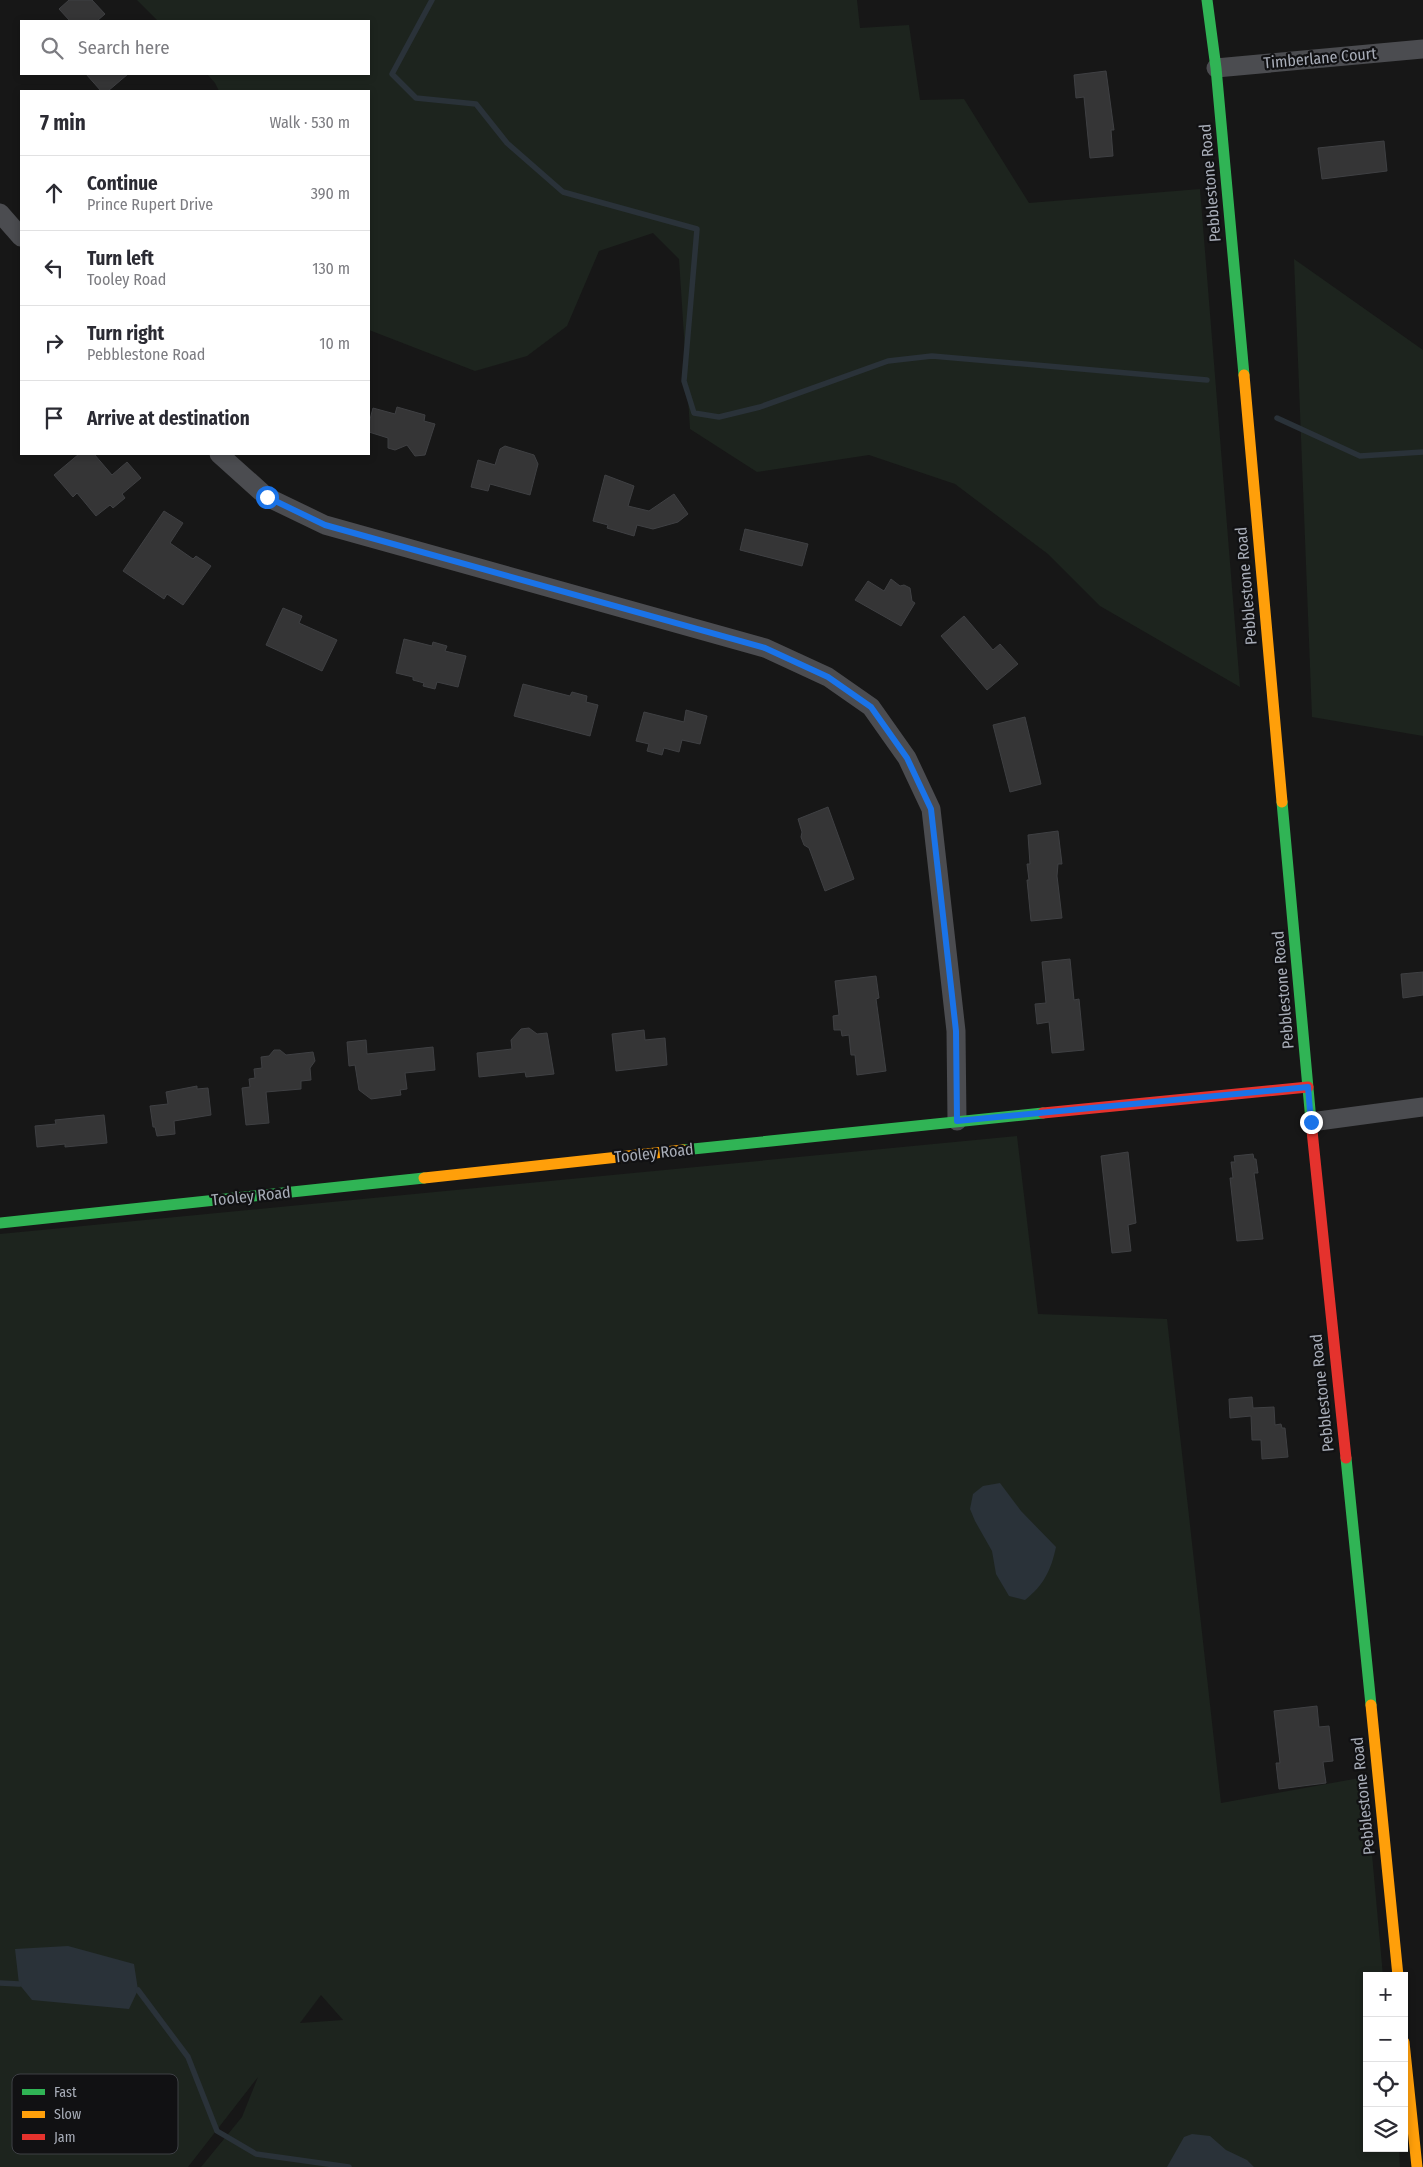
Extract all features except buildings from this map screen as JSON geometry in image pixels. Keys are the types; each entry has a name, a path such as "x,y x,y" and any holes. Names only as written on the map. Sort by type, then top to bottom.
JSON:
{"street":[{"name":"Pebblestone Road","path":"1207,0 1216,68 1311,1122 1398,1972"},
{"name":"Timberlane Court","path":"1216,68 1423,48"},
{"path":"0,214 20,236"},
{"path":"220,455 267,497 325,525 765,648 828,677 871,707 907,758 931,809 956,1031 957,1121"},
{"name":"Tooley Road","path":"0,1223 957,1121 1308,1087"},
{"path":"1311,1122 1423,1107"},
{"path":"1406,2062 1417,2167"}],"shaded area":[{"path":"137,0 857,0 860,28 909,25 920,100 964,99 1029,203 1200,189 1240,687 1100,606 1048,554 955,484 869,455 757,472 690,429 679,259 653,233 599,251 567,326 527,356 475,371 370,330 370,90 218,90 208,75 370,75 370,20 157,20"},
{"path":"1294,259 1423,350 1423,736 1312,717"},
{"path":"1017,1136 1038,1314 1167,1319 1221,1803 1365,1777 1383,1972 1363,1972 1363,2152 1399,2152 1400,2167 201,2167 242,2117 258,2077 188,2167 0,2167 0,1234","holes":["321,1995 343,2020 300,2023"]},
{"path":"1000,1483 1021,1511 1056,1547 1052,1563 1042,1583 1025,1600 1009,1596 996,1574 992,1551 970,1509 973,1494 983,1486"},
{"path":"68,1946 134,1964 138,1990 129,2009 32,2000 19,1984 15,1949"},
{"path":"1192,2134 1210,2136 1226,2150 1247,2160 1254,2167 1167,2167 1184,2137"}],"waterway":[{"path":"432,0 392,74 416,98 476,104 507,143 563,192 697,229 684,381 694,413 719,417 760,407 888,361 932,356 1207,380"},
{"path":"1277,418 1360,456 1423,452"},
{"path":"0,1983 19,1984"},
{"path":"138,1990 188,2057 217,2131 256,2154 349,2167"}],"traffic: fast":[{"path":"1207,0 1216,68 1244,375"},
{"path":"1282,802 1311,1121"},
{"path":"683,1150 1043,1113"},
{"path":"0,1223 424,1178"},
{"path":"1346,1458 1371,1705"}],"traffic: slow":[{"path":"1244,375 1282,802"},
{"path":"424,1178 683,1150"},
{"path":"1371,1705 1398,1972"},
{"path":"1406,2062 1417,2167"}],"traffic: jam":[{"path":"1043,1113 1308,1087"},
{"path":"1311,1121 1346,1458"}],"route":[{"path":"267,497 325,525 765,648 828,677 871,707 907,758 931,809 956,1031 957,1121 1308,1087 1311,1122"}]}
